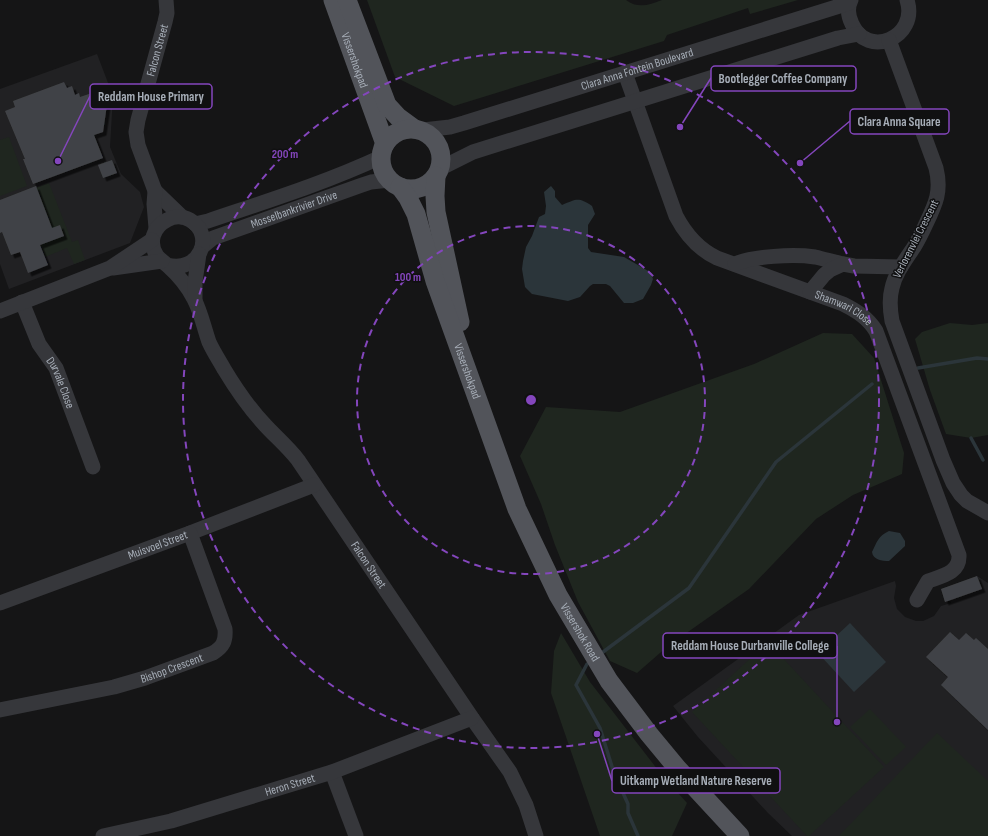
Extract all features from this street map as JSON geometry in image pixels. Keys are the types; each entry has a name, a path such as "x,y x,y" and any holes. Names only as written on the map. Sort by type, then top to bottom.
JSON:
{"main road":[{"name":"Vissershokpad","path":"333,0 383,150"},
{"name":"Vissershokpad","path":"347,0 387,104 398,117 418,129"},
{"path":"418,129 435,140 440,148 442,158 439,172 429,184 420,188 410,189 395,184 385,174 381,164 383,150 391,136 399,130 418,129"},
{"name":"Vissershokpad","path":"439,172 435,196 436,212 476,394"},
{"name":"Vissershokpad","path":"395,184 408,198 416,214 435,281 476,394"},
{"name":"Vissershok Road","path":"476,394 499,462 523,523 558,595 598,663 609,681 649,734 678,769 740,836"}],"street":[{"name":"Falcon Street","path":"154,234 155,191 138,145 136,132 138,120 166,22 166,0"},
{"path":"850,2 848,12 853,28 866,39 881,42 895,37 905,27 910,13 907,0"},
{"name":"Clara Anna Fontein Boulevard","path":"418,129 450,127 464,123 850,2"},
{"path":"439,172 473,152 838,38 859,34"},
{"name":"Verlorenvlei Crescent","path":"889,40 936,168 939,185 934,208 896,277 891,295 890,313 943,460 953,483 967,501 988,513"},
{"name":"Shamwari Close","path":"625,73 681,226 686,234 701,248 717,258 843,304 859,313 876,331 959,555 956,568 949,573 928,581 917,600"},
{"name":"Mosselbankrivier Drive","path":"189,220 208,221 306,187 353,170 383,150"},
{"name":"Mosselbankrivier Drive","path":"201,250 212,238 362,185 371,182 395,184"},
{"name":"Falcon Street","path":"155,191 189,220"},
{"path":"0,311 110,268 164,263 180,267 188,264 194,260 201,250 202,238 200,230 189,220 175,217 168,219 162,222 154,234 110,268"},
{"path":"154,234 154,250 157,256 164,263"},
{"name":"Falcon Street","path":"195,300 195,282 201,250"},
{"path":"734,264 744,260 763,257 814,257 854,266 901,267"},
{"name":"Falcon Street","path":"164,263 187,288 195,300 210,342 232,382 256,416 292,452 510,772 526,805 536,836"},
{"path":"810,292 824,275 830,270 843,264"},
{"name":"Durvale Close","path":"22,302 39,344 56,368 93,467"},
{"name":"Muisvoel Street","path":"0,603 190,533 314,485"},
{"name":"Bishop Crescent","path":"0,710 114,687 145,678 213,653 219,649 224,643 226,637 225,629 190,533"},
{"name":"Heron Street","path":"103,836 171,821 332,772 472,718"},
{"path":"332,772 356,836"}],"shaded area":[{"path":"367,0 626,0 630,3 648,5 662,0 798,0 750,14 748,8 667,35 664,41 454,106 395,77"},
{"path":"97,54 113,96 110,147 121,174 140,192 144,207 130,243 9,289 0,264 0,89"},
{"path":"9,137 27,186 0,196 0,140"},
{"path":"49,183 72,242 78,240 85,260 74,264 67,248 45,257 40,244 46,231 32,189"},
{"path":"551,186 555,191 555,197 562,205 571,201 580,200 592,206 595,214 588,225 588,248 591,252 624,257 650,272 653,279 643,299 633,303 624,303 610,286 606,284 593,284 580,297 568,301 532,294 525,287 522,269 526,247 539,217 545,214 546,206 544,192"},
{"path":"950,323 972,325 988,323 988,435 971,438 946,434 930,390 915,339 922,332"},
{"path":"823,333 852,334 874,358 904,453 902,474 853,495 816,519 749,589 668,646 637,673 610,661 578,602 555,545 541,504 520,456 546,407 620,412 754,364"},
{"path":"889,531 900,533 905,541 905,546 889,561 878,560 874,557 872,552 880,537"},
{"path":"977,576 988,583 988,836 792,836 768,813 698,737 673,706 799,615 895,581 896,586 894,598 897,609 905,617 916,621 923,621 934,616 941,606 951,603 950,600 945,602 941,589"},
{"path":"850,623 886,662 854,692 818,653"},
{"path":"561,633 590,682 661,774 687,803 672,836 600,836 551,693 554,651"},
{"path":"768,642 884,767 809,836 807,836 692,712"},
{"path":"870,709 906,747 886,765 850,727"},
{"path":"937,733 988,781 988,836 839,836"}],"building":[{"path":"64,82 67,88 72,86 75,95 79,93 80,97 92,93 98,93 108,98 103,132 94,135 103,158 33,184 23,159 25,159 5,111 15,107 13,101"},
{"path":"112,160 117,173 103,178 98,165"},
{"path":"36,186 52,228 60,225 64,236 40,245 48,265 28,273 20,252 11,255 2,232 0,233 0,200"},
{"path":"977,576 982,589 945,602 941,589"},
{"path":"950,632 959,640 966,633 974,640 976,638 988,649 988,730 941,685 948,677 926,657"}],"waterway":[{"path":"918,368 977,358 988,359"},
{"path":"603,652 689,588 776,462 872,384"},
{"path":"971,438 983,460"},
{"path":"587,664 576,685 600,728 614,773 628,804 628,813 638,836"}],"place":[{"name":"Bootlegger Coffee Company","path":"680,127"},
{"name":"Reddam House Primary","path":"58,161"},
{"name":"Clara Anna Square","path":"800,163"},
{"name":"Reddam House Durbanville College","path":"837,722"},
{"name":"Uitkamp Wetland Nature Reserve","path":"597,734"}]}
